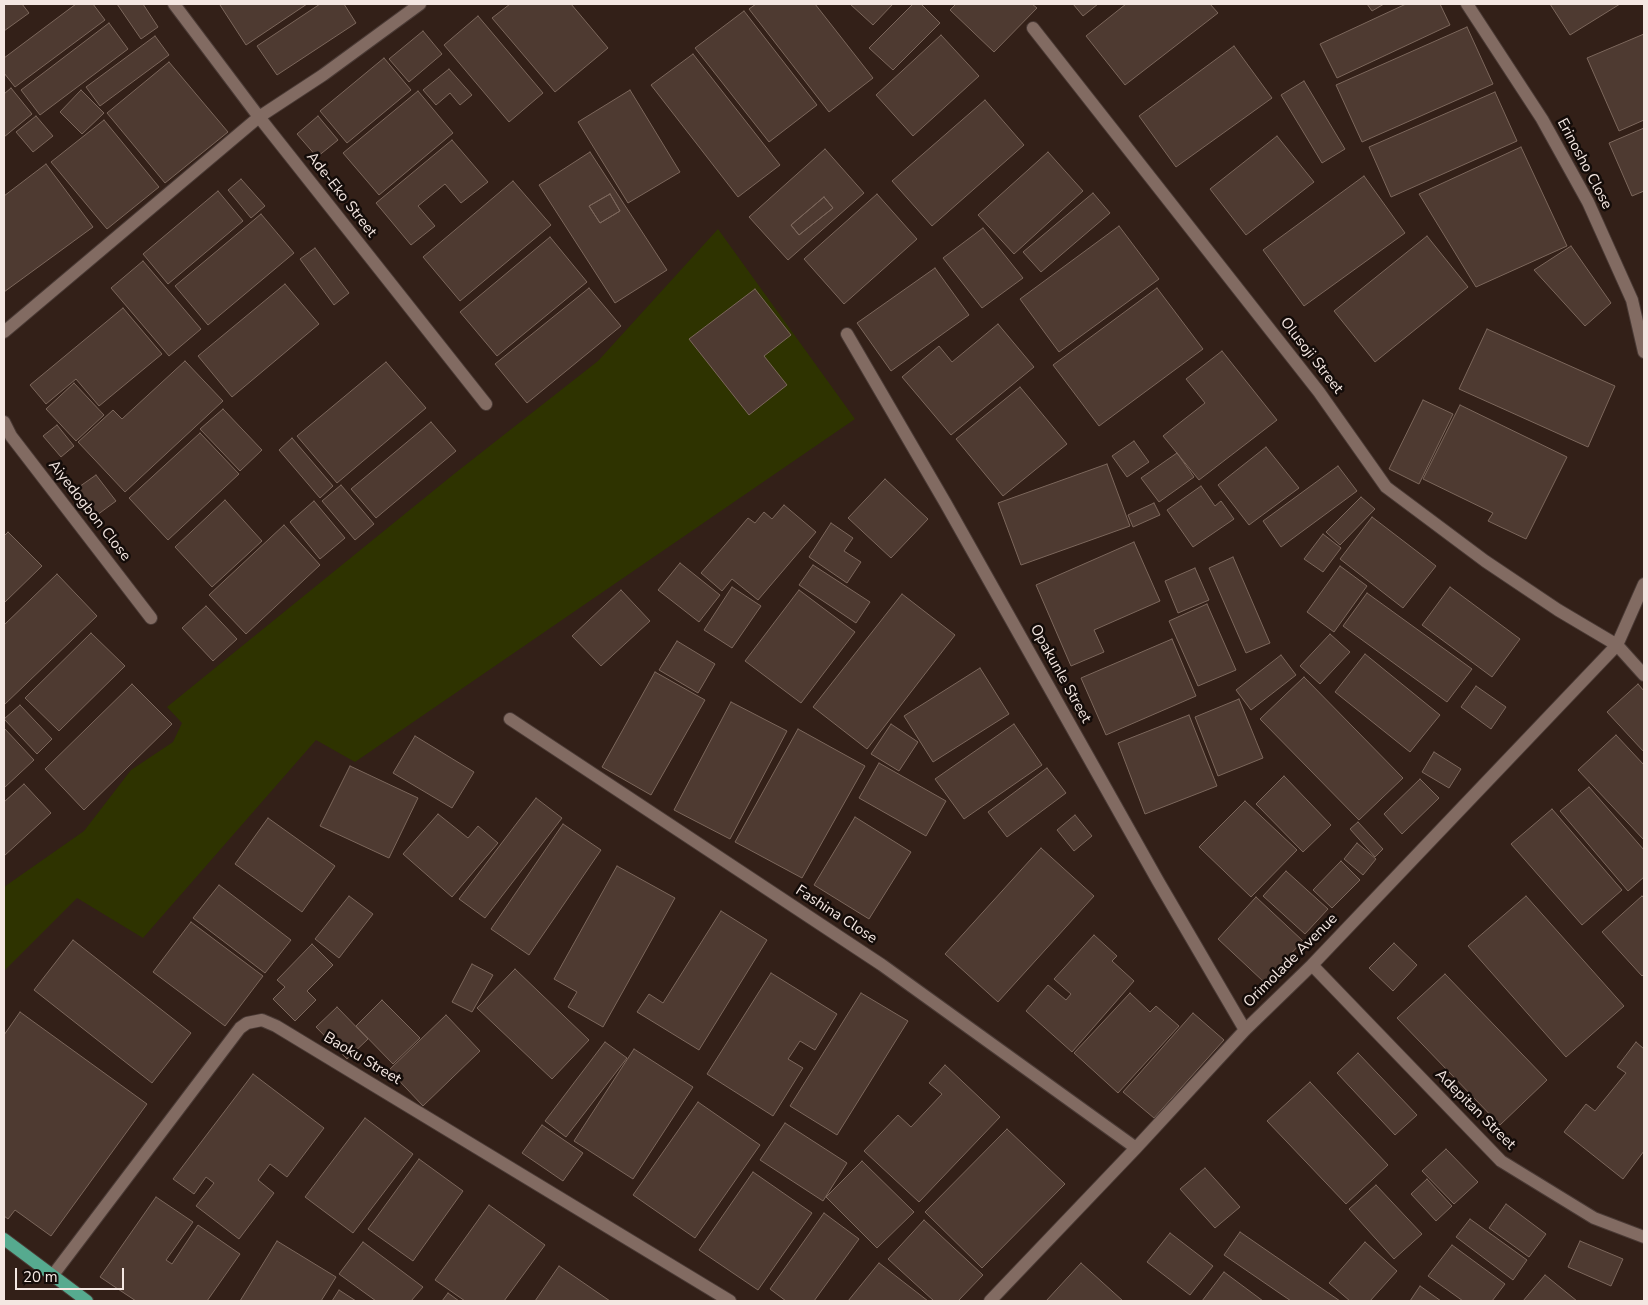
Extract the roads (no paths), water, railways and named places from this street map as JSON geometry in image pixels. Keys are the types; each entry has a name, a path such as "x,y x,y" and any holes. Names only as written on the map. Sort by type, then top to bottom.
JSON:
{"main road":[{"path":"4,1239 87,1301"}],"street":[{"name":"Ade-Eko Street","path":"174,4 259,117 486,404"},
{"path":"4,332 259,117 323,75 420,4"},
{"name":"Erinosho Close","path":"1467,4 1542,119 1588,202 1632,300 1644,352"},
{"name":"Olusoji Street","path":"1033,28 1319,392 1386,487 1485,561 1558,610 1617,645 1644,675"},
{"name":"Opakunle Street","path":"847,334 946,504 1158,881 1245,1030"},
{"name":"Aiyedogbon Close","path":"4,422 12,436 150,618"},
{"path":"1617,645 1644,584"},
{"name":"Orimolade Avenue","path":"990,1301 1245,1030 1312,966 1617,645"},
{"name":"Fashina Close","path":"510,719 882,965 1136,1148"},
{"name":"Adepitan Street","path":"1312,966 1501,1161 1594,1218 1644,1237"},
{"name":"Baoku Street","path":"53,1275 236,1033 247,1023 262,1020 276,1026 730,1301"}]}
